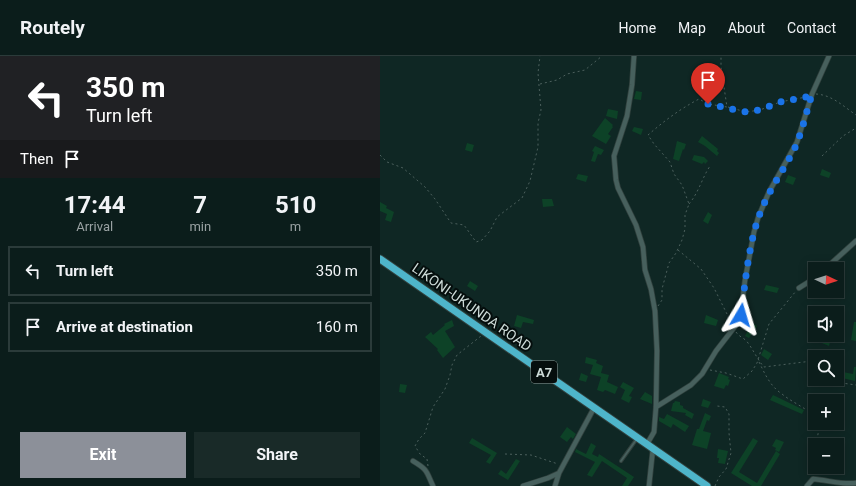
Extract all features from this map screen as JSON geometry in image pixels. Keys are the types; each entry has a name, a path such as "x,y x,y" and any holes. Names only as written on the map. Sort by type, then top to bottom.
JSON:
{"highway":[{"name":"LIKONI-UKUNDA ROAD","path":"380,259 707,486"}],"street":[{"path":"634,56 632,85 627,116 614,156 618,188 636,225 643,247 645,270 651,289 655,311 657,351 656,407 654,432 650,446 649,486"},
{"path":"656,407 691,385 702,374 716,351 740,320 745,280 756,225 769,192 797,142 812,94 829,56"},
{"path":"833,262 856,241"},
{"path":"799,288 808,282"},
{"path":"555,486 563,465 594,408"},
{"path":"413,461 422,466 429,474 433,486"},
{"path":"523,486 559,473"},
{"path":"807,486 813,479 856,484"}],"lane":[{"path":"621,461 638,437"}],"path":[{"path":"380,154 387,162 403,168 425,187 451,223 464,225 476,242 482,240 490,231 497,217 522,198 530,180 538,147 538,123 540,110 538,73 540,56"},
{"path":"539,85 557,80 567,74 585,70 602,56"},
{"path":"720,56 727,107"},
{"path":"689,204 682,184 674,174 670,162 648,135 662,122 699,99 708,104 746,112 760,110 780,102 806,97 812,94 822,94 840,102 856,115"},
{"path":"822,156 843,136 856,128"},
{"path":"655,311 662,300 662,289 669,262 676,253 682,240 685,215 689,204 696,195 702,178 710,166"},
{"path":"705,369 726,373 743,379 752,371 758,360 769,324 799,288"},
{"path":"429,474 427,459 420,454 416,446 419,439 425,433 434,407 445,389 452,365 457,355 486,332"},
{"path":"758,360 768,381 781,394 808,410"},
{"path":"844,383 856,385"},
{"path":"715,486 719,477 726,469 731,453 729,414 725,407 717,406"},
{"path":"506,454 531,456 563,465"},
{"path":"813,474 813,479"}],"building":[{"path":"636,91 642,92 641,100 634,99"},
{"path":"608,109 618,111 617,119 606,116"},
{"path":"605,118 613,125 608,134 611,136 606,144 592,136"},
{"path":"634,127 643,129 641,135 632,131"},
{"path":"702,136 718,149 717,151 719,153 717,156 698,142"},
{"path":"677,141 686,144 679,161 673,159"},
{"path":"467,143 474,145 472,152 465,150"},
{"path":"595,146 604,150 601,155 598,154 595,162 591,161 594,152 592,151"},
{"path":"694,155 704,157 708,161 705,164 704,162 702,164 692,160"},
{"path":"822,169 831,173 829,178 820,175"},
{"path":"578,174 588,176 586,182 576,179"},
{"path":"788,175 796,178 793,185 785,182"},
{"path":"542,199 552,199 554,206 543,207"},
{"path":"380,202 387,206 386,208 394,212 391,222 385,220 387,214 380,211"},
{"path":"708,212 712,215 708,224 703,221"},
{"path":"470,281 478,286 475,291 467,286"},
{"path":"766,285 779,288 777,293 764,290"},
{"path":"517,315 534,320 533,324 523,322 521,328 514,326"},
{"path":"706,315 718,320 716,326 704,323"},
{"path":"452,320 454,326 445,331 455,347 443,358 437,350 438,349 425,337 431,332 433,335 445,325 444,324"},
{"path":"751,322 757,326 749,338 745,336 749,328 747,327"},
{"path":"854,322 856,322 856,341 851,340"},
{"path":"822,342 830,342 829,346"},
{"path":"764,349 772,354 768,360 761,355"},
{"path":"586,357 597,360 596,363 603,366 601,373 609,375 607,382 618,387 615,394 605,390 603,392 597,390 601,377 590,374 593,365 585,363"},
{"path":"854,367 856,367 855,381 844,378 844,372 853,374"},
{"path":"581,373 588,376 586,382 579,380"},
{"path":"719,373 729,377 728,379 730,380 728,386 726,385 724,389 714,386"},
{"path":"623,382 634,388 629,396 632,397 629,403 621,399 625,390 620,387"},
{"path":"400,384 407,385 405,393 399,392"},
{"path":"645,392 652,396 652,404 640,399"},
{"path":"773,395 804,410 802,414 770,400"},
{"path":"703,399 711,402 708,408 701,406"},
{"path":"675,401 680,402 680,405 683,406 683,408 694,414 692,419 685,415 686,413 671,411"},
{"path":"705,413 711,416 709,421 707,420 703,431 711,433 707,449 692,445 697,429 699,429"},
{"path":"667,414 689,426 685,432 673,424 671,428 659,421 659,417 664,419"},
{"path":"567,427 576,434 573,439 571,437 567,442 560,437"},
{"path":"472,438 497,453 490,464 486,462 491,455 469,443"},
{"path":"753,438 758,441 739,472 757,483 776,451 780,454 761,486 752,486 731,473"},
{"path":"776,439 784,442 779,452 772,446"},
{"path":"591,443 596,446 592,454 598,457 599,454 634,477 628,486 622,486 627,478 602,461 592,477 587,475 595,462 575,452 576,449 586,454"},
{"path":"718,449 728,451 725,464 718,463"},
{"path":"516,459 520,461 508,480 498,474 501,470 506,474"}],"route":[{"path":"708,104 746,112 760,110 780,102 806,97 812,94 797,142 769,192 758,218 745,280 741,315"}]}
